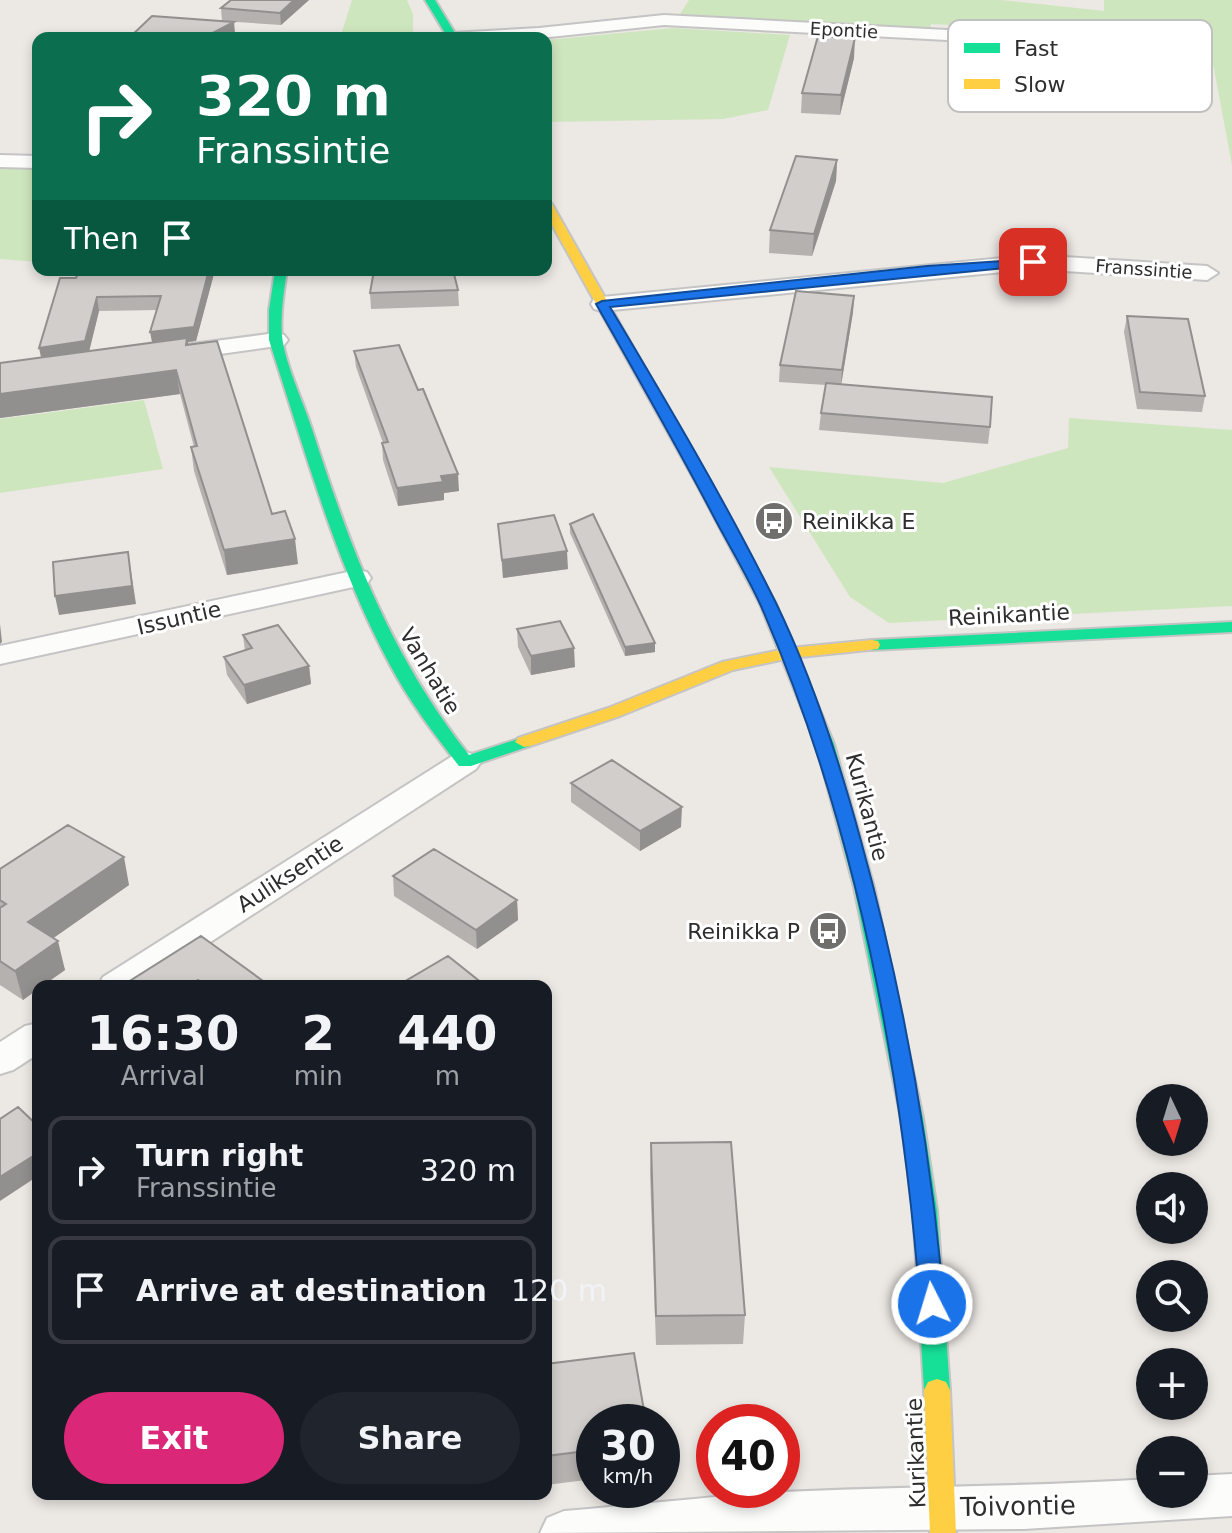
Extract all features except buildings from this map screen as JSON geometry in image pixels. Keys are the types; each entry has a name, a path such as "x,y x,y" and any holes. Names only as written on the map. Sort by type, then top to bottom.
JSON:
{"street":[{"path":"430,0 449,32"},
{"path":"664,20 674,0"},
{"name":"Epontie","path":"549,32 664,20 948,35"},
{"path":"0,161 32,162"},
{"name":"Kurikantie","path":"552,215 673,426 768,604 825,744 861,873 893,1013 912,1118 925,1210 935,1336 942,1520"},
{"name":"Franssintie","path":"602,304 1033,262 1207,273"},
{"name":"Vanhatie","path":"280,276 275,310 276,340 367,606 394,661 433,725 465,762"},
{"path":"149,357 276,340"},
{"name":"Issuntie","path":"0,655 357,578"},
{"name":"Reinikantie","path":"790,653 847,646 1232,627"},
{"path":"465,762 614,712 728,666 790,653"},
{"name":"Auliksentie","path":"125,980 465,762"},
{"path":"0,1060 32,1040"},
{"name":"Toivontie","path":"564,1533 780,1514 942,1520 1024,1508 1232,1495"}],"green space":[{"path":"352,0 407,0 413,14 413,32 342,32"},
{"path":"689,0 1001,0 1104,11 1104,0 1232,0 1232,165 1212,58 1212,20 948,20 948,25 931,24 930,29 680,14"},
{"path":"673,28 790,35 768,110 723,119 552,122 552,39"},
{"path":"0,167 32,169 32,262 0,259"},
{"path":"144,400 163,469 0,493 0,419"},
{"path":"1069,418 1232,430 1232,606 889,623 850,597 769,467 943,483 1068,448"}],"traffic: fast":[{"path":"430,0 449,32"},
{"path":"280,276 275,310 276,340 345,547 399,667 465,762 524,742"},
{"path":"702,481 768,604 825,744 864,887 912,1118 925,1210 937,1390"},
{"path":"872,645 1232,627"}],"traffic: slow":[{"path":"552,215 702,481"},
{"path":"524,742 614,712 728,666 790,653 872,645"},
{"path":"937,1390 943,1533"}],"place":[{"name":"Reinikka E","path":"774,521"},
{"name":"Reinikka P","path":"828,931"}],"route":[{"path":"932,1304 925,1210 893,1013 864,887 825,744 768,604 673,426 602,304 1033,262"}]}
